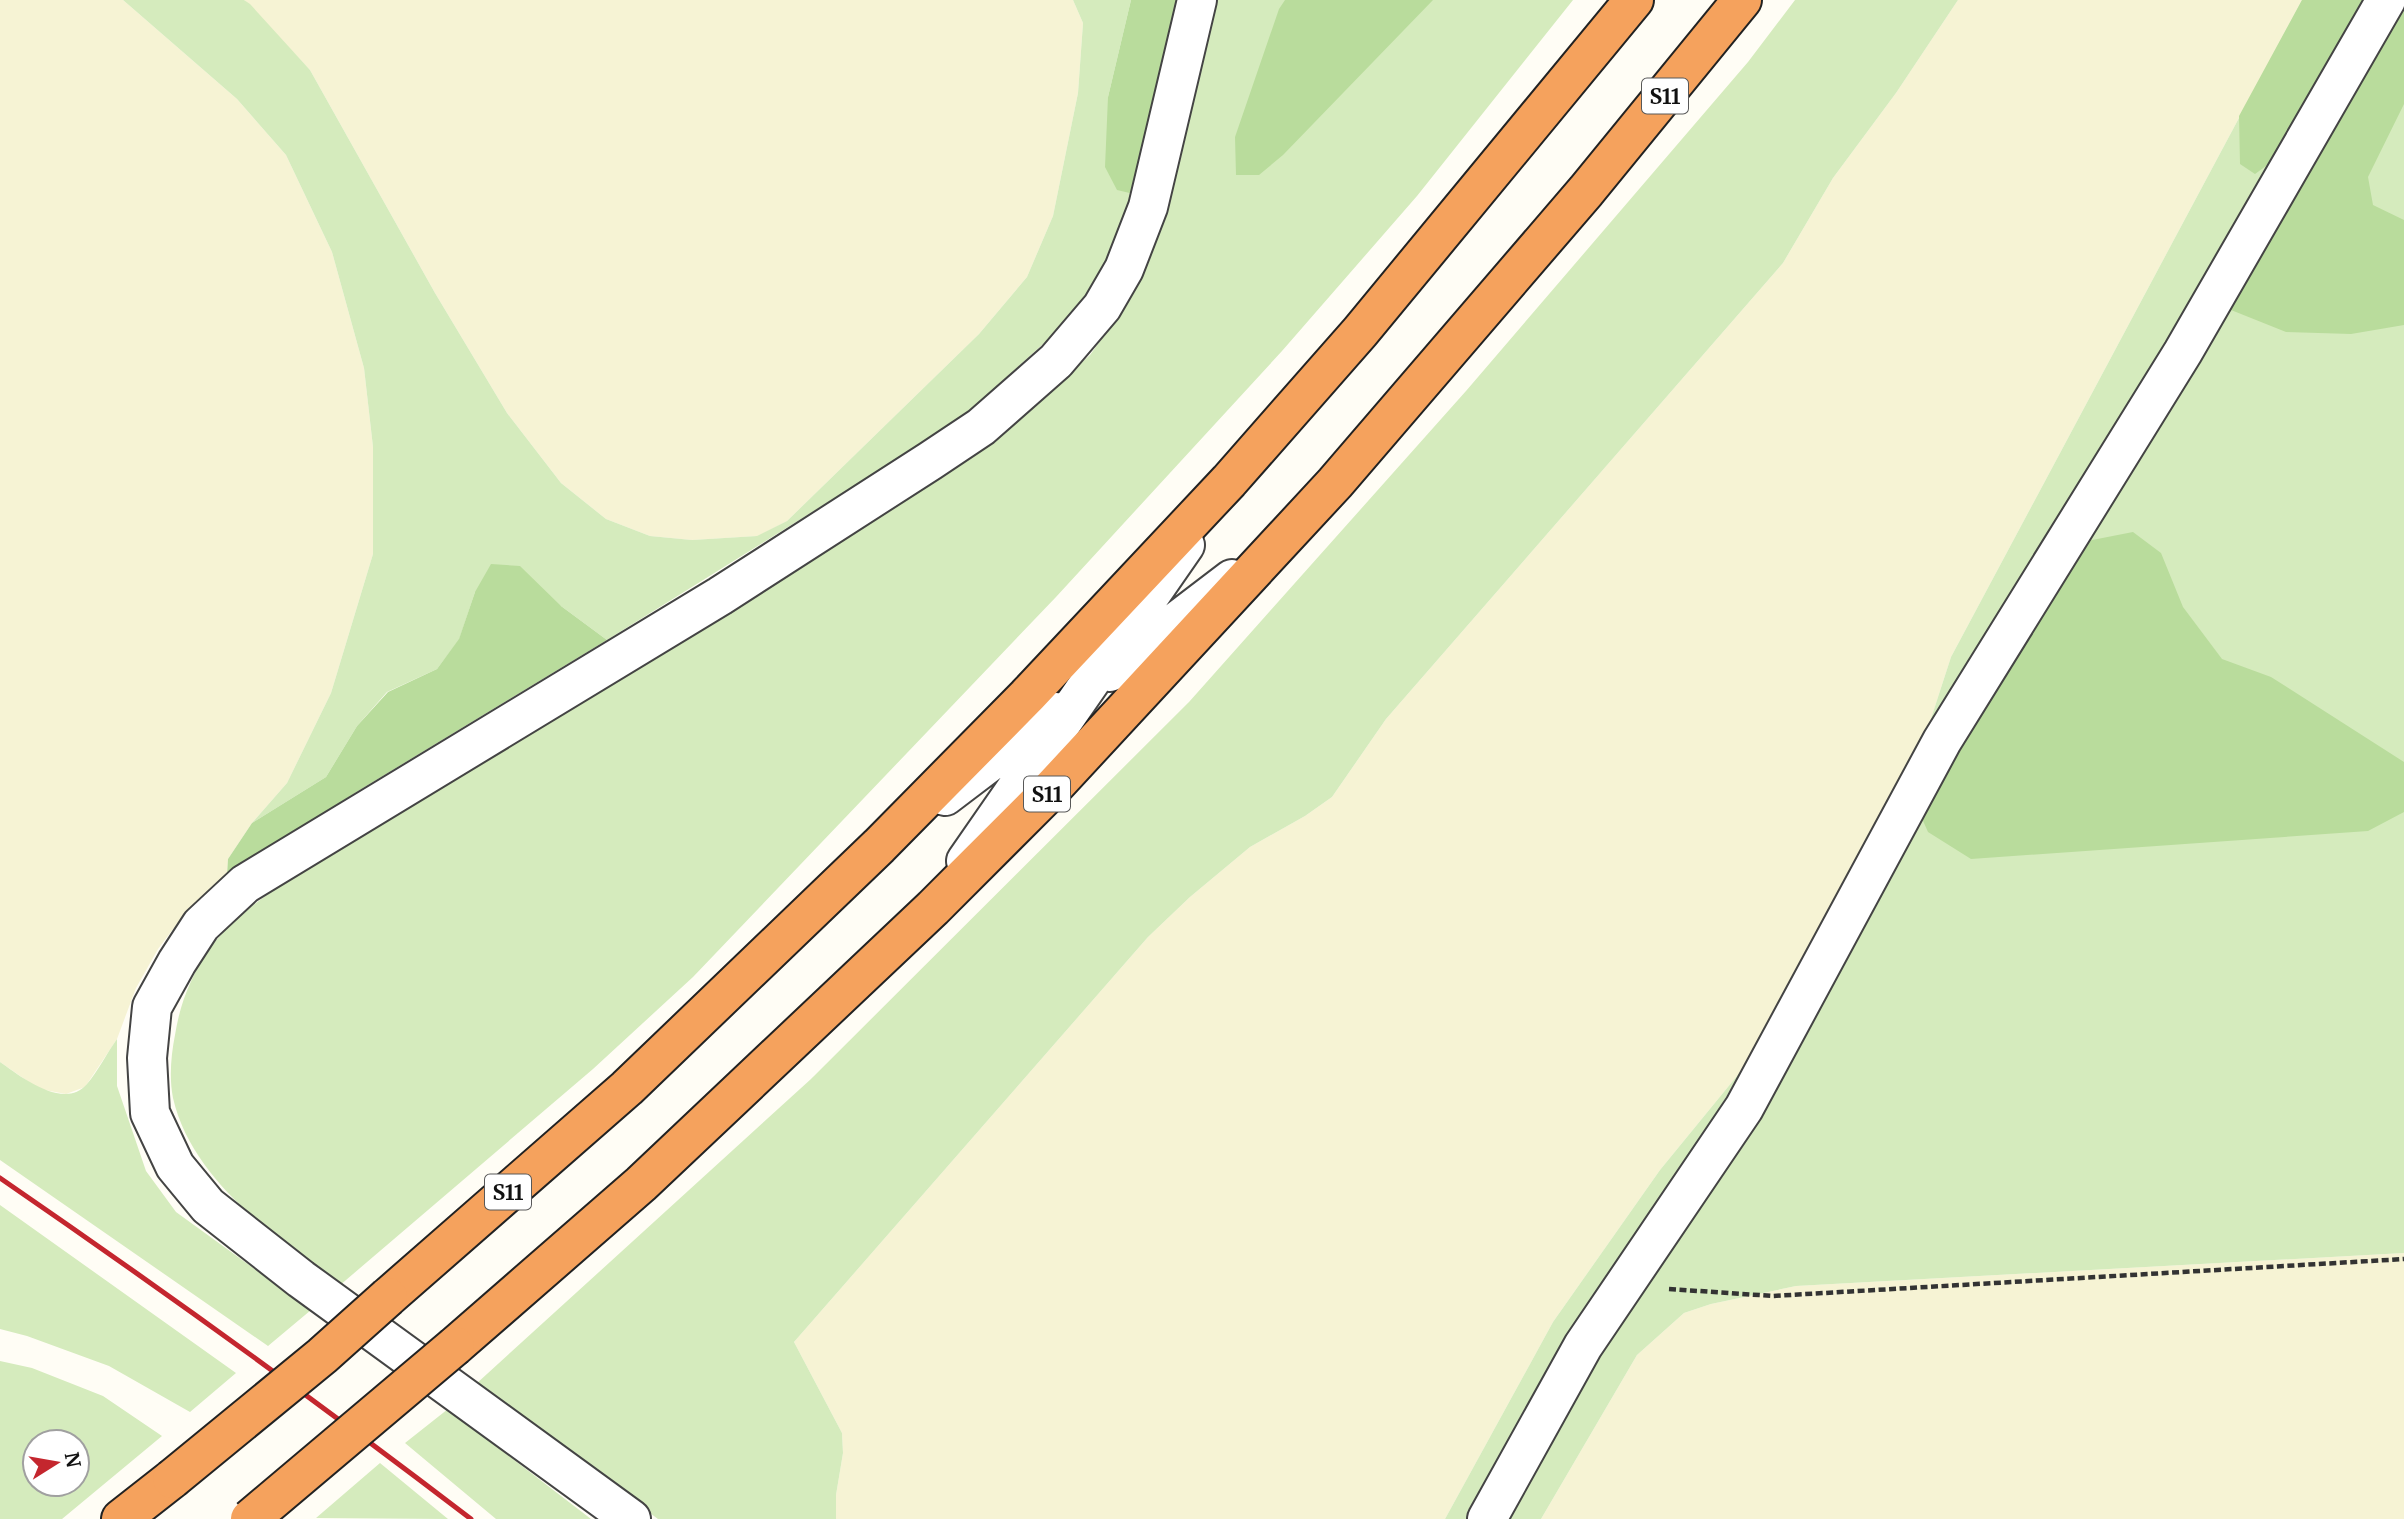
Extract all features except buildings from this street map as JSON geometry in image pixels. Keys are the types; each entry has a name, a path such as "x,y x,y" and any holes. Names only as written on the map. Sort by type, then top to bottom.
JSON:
{"highway":[{"name":"S11","path":"121,1519 312,1364 627,1087 879,846 1027,696 1229,481 1360,332 1634,0"},
{"name":"S11","path":"250,1519 456,1346 641,1184 933,908 1045,796 1288,536 1586,191 1742,0"}],"lane":[{"path":"631,1519 301,1279 208,1206 175,1166 150,1113 147,1058 152,1007 201,925 245,884 720,596 907,476 981,427 1056,361 1102,307 1124,269 1149,207 1197,0"},
{"path":"1487,1519 1583,1346 1744,1108 1942,741 2183,352 2386,0"},
{"path":"933,908 1229,481"},
{"path":"879,846 1288,536"}],"path":[{"path":"1623,1285 1773,1296 2404,1259"}],"shaded area":[{"path":"0,0 123,0 237,99 286,155 332,252 364,368 373,447 373,554 331,693 287,783 252,823 228,859 227,875 186,912 158,949 136,988 117,1039 85,1087 66,1094 39,1089 0,1062"},
{"path":"244,0 1073,0 1083,23 1078,93 1053,216 1027,277 979,334 787,521 758,536 692,540 650,536 606,519 561,483 507,413 435,293 310,70"},
{"path":"1958,0 2302,0 1951,657 1926,734 1801,970 1741,1071 1660,1170 1553,1322 1445,1519 836,1519 836,1495 843,1453 842,1433 794,1342 1148,937 1190,897 1250,847 1305,816 1332,797 1386,719 1783,263 1833,178 1896,93"},
{"path":"2404,1253 2404,1519 1541,1519 1637,1355 1684,1313 1711,1304 1796,1286"}],"green space":[{"path":"123,0 244,0 250,4 310,70 435,293 507,413 561,483 606,519 650,536 692,540 757,536 787,521 979,334 1027,277 1053,216 1078,93 1083,23 1073,0 1131,0 1108,97 1134,194 1114,244 1088,294 1053,335 958,421 607,640 561,606 475,592 459,640 437,669 387,692 357,726 326,777 252,823 287,783 331,693 373,554 373,447 364,368 332,252 286,155 237,99"},
{"path":"1131,0 1180,0 1134,194 1117,190 1105,167 1108,97"},
{"path":"1212,0 1573,0 1417,196 1282,351 1056,597 693,977 593,1069 339,1286 240,1205 198,1156 183,1128 173,1098 172,1050 184,1000 204,957 237,919 286,882 1051,390 1090,355 1118,316"},
{"path":"1285,0 1433,0 1283,155 1259,175 1236,175 1235,137 1279,9"},
{"path":"1795,0 1958,0 1896,93 1833,178 1783,263 1386,719 1332,797 1305,816 1250,847 1190,897 1148,937 794,1342 842,1433 843,1453 836,1495 836,1519 658,1519 476,1384 811,1079 1189,702 1466,391 1748,62"},
{"path":"2302,0 2369,0 2219,263 1926,734 1951,657"},
{"path":"2302,0 2369,0 2281,155 2255,174 2240,164 2239,116"},
{"path":"2404,0 2404,1253 1796,1286 1711,1304 1684,1313 1637,1355 1541,1519 1503,1519 1952,752"},
{"path":"2404,0 2404,104 2368,177 2373,205 2404,220 2404,325 2351,334 2286,332 2226,308"},
{"path":"2133,532 2161,553 2183,607 2222,659 2271,677 2404,762 2404,812 2368,831 1971,859 1928,832 1920,814 2082,542"},
{"path":"491,564 520,566 561,606 607,640 358,791 227,875 228,859 252,823 326,777 357,726 388,692 437,669 459,639 475,592"},
{"path":"117,1039 117,1086 146,1171 176,1212 311,1310 268,1346 0,1160 0,1062 42,1088 67,1094 87,1084"},
{"path":"1741,1071 1707,1130 1554,1365 1466,1519 1445,1519 1553,1322 1660,1170"},
{"path":"0,1205 236,1373 190,1412 109,1366 0,1329"},
{"path":"0,1361 32,1368 103,1396 162,1436 91,1495 91,1428 21,1428 21,1498 87,1498 62,1519 0,1519"},
{"path":"448,1409 591,1519 496,1519 405,1443"},
{"path":"380,1463 448,1519 316,1518"}],"railway":[{"path":"0,1178 238,1346 471,1519"}]}
